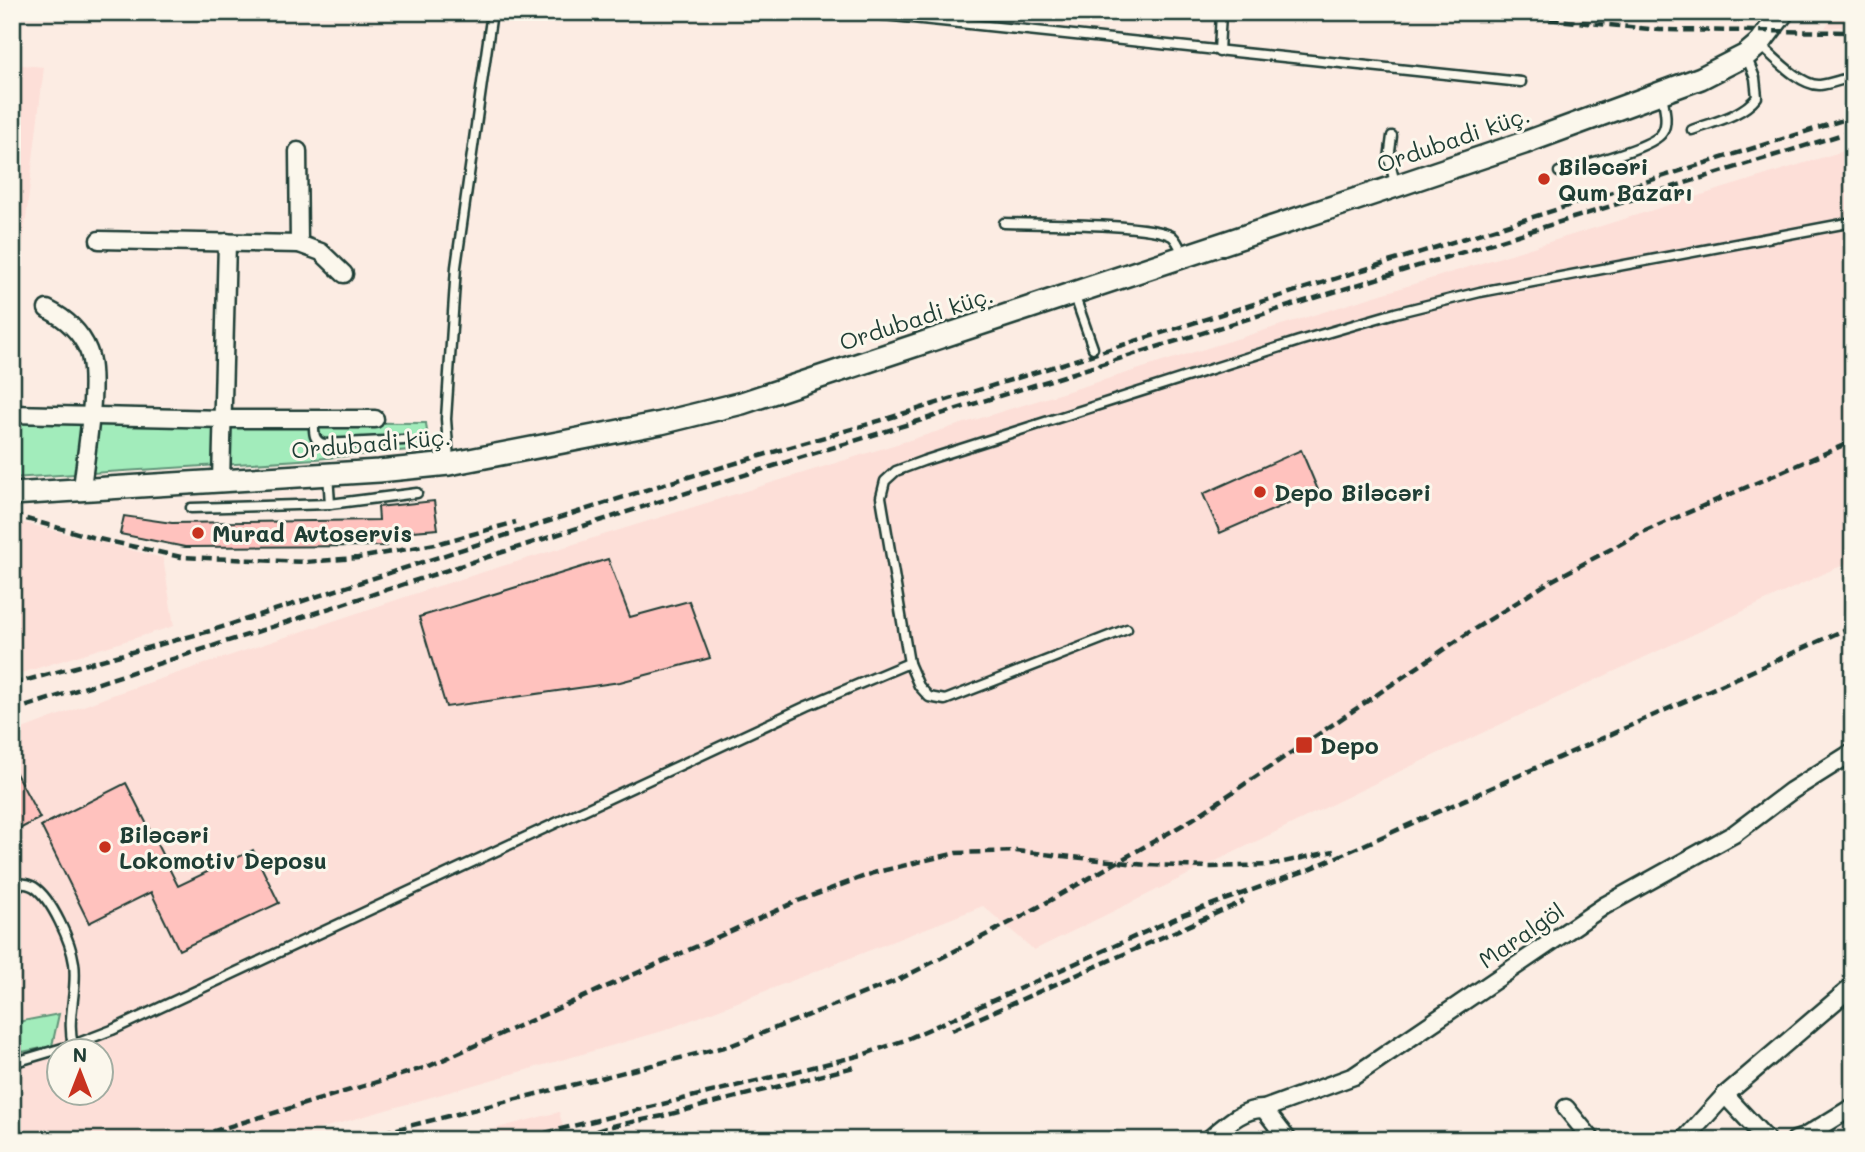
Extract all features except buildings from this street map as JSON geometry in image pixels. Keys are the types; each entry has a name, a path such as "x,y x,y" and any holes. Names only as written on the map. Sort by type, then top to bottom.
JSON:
{"main road":[{"name":"Ordubadi küç.","path":"12,494 449,464 661,423 729,406 1524,143 1701,78 1753,50 1783,12"}],"street":[{"path":"298,151 299,244"},
{"path":"99,240 299,244 321,252 344,274"},
{"path":"221,481 227,242"},
{"path":"47,309 64,317 72,325 89,351 92,366 82,489"},
{"path":"12,414 374,419"},
{"name":"Maralgöl","path":"1208,1140 1242,1114 1253,1109 1264,1109 1354,1076 1604,906 1734,834 1791,791 1853,752"},
{"path":"1684,1140 1725,1095 1853,986"},
{"path":"1725,1095 1767,1140"},
{"path":"1795,1140 1804,1138 1853,1107"},
{"path":"1566,1108 1592,1140"},
{"path":"1264,1109 1288,1140"}],"lane":[{"path":"449,464 446,419 455,279 492,12"},
{"path":"855,12 1521,82"},
{"path":"1219,52 1221,12"},
{"path":"1753,50 1810,83 1818,85 1853,77"},
{"path":"1692,130 1740,112 1749,107 1757,97 1753,50"},
{"path":"1559,172 1650,144 1662,134 1665,124 1662,92"},
{"path":"1392,136 1389,159 1396,186"},
{"path":"1127,629 945,700 929,697 919,686 909,663 881,497 886,481 896,471 1286,345 1395,313 1480,292 1853,222"},
{"path":"1004,223 1138,228 1162,232 1175,239 1184,257"},
{"path":"1074,294 1093,348"},
{"path":"314,419 315,438 318,443 404,440"},
{"path":"328,474 330,504"},
{"path":"191,508 330,504 417,493"},
{"path":"96,1036 807,706 909,663"},
{"path":"12,884 34,887 62,927 71,950 75,977 70,1036"},
{"path":"12,1063 46,1053"}],"shaded area":[{"path":"1835,12 1853,12 1853,26 1825,28"},
{"path":"12,64 44,67 20,269 12,268"},
{"path":"1853,148 1853,560 1392,775 1034,950 983,906 663,1031 281,1140 12,1140 12,733 115,694 432,588"},
{"path":"12,520 163,558 174,626 12,676"},
{"path":"559,1112 567,1140 452,1140"}],"green space":[{"path":"12,421 426,423 429,448 316,459 12,478"},
{"path":"59,1014 54,1036 46,1036 46,1047 12,1054 12,1023"}],"railway":[{"path":"1475,12 1660,30 1853,32"},
{"path":"12,684 210,631 658,486 889,418 1853,117"},
{"path":"12,711 664,500 1853,131"},
{"path":"353,1140 732,1045 898,980 1019,918 1193,819 1468,633 1551,581 1643,532 1853,441"},
{"path":"12,515 99,539 181,557 305,562 358,558 440,543 516,522"},
{"path":"516,1140 862,1055 905,1040 1183,915 1310,869 1853,626"},
{"path":"184,1140 427,1067 798,901 873,873 956,853 1016,851 1147,865 1212,867 1270,865 1334,851"},
{"path":"952,1030 1244,901"},
{"path":"568,1140 612,1126 663,1116 854,1067"}],"place":[{"name":"Biləcəri Qum Bazarı","path":"1544,179"},
{"name":"Depo Biləcəri","path":"1260,492"},
{"name":"Murad Avtoservis","path":"198,533"},
{"name":"Depo","path":"1304,745"},
{"name":"Biləcəri Lokomotiv Deposu","path":"105,847"}]}
